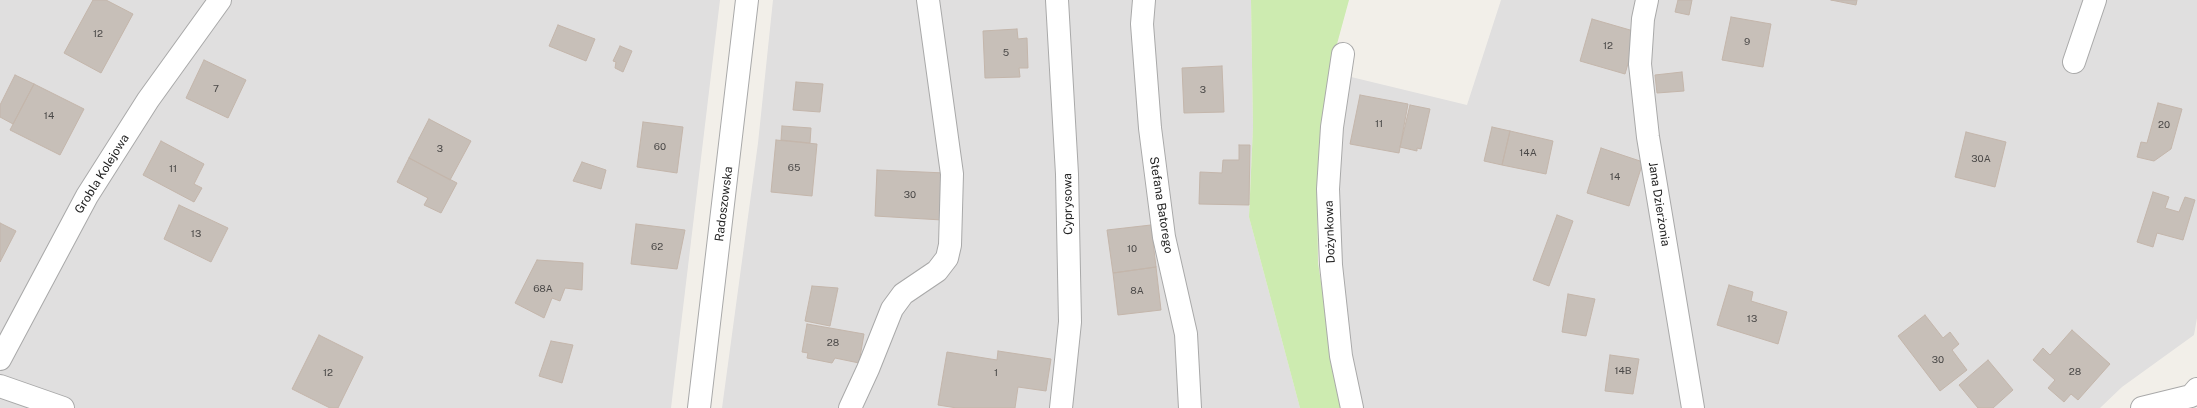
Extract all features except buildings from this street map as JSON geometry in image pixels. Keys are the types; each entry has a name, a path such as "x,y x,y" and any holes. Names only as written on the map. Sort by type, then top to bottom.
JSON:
{"street":[{"name":"Grobla Kolejowa","path":"0,359 5,337 87,196 148,100 220,0"},
{"name":"Radoszowska","path":"700,408 747,0"},
{"path":"850,408 868,369 892,309 903,294 937,271 947,258 950,245 952,174 928,0"},
{"name":"Cyprysowa","path":"1056,0 1067,174 1070,322 1061,408"},
{"name":"Stefana Batorego","path":"1144,0 1142,24 1150,128 1164,237 1186,334 1190,408"},
{"name":"Jana Dzierżonia","path":"1647,0 1643,19 1640,64 1647,123 1693,408"},
{"path":"2074,62 2095,0"},
{"name":"Dożynkowa","path":"1343,54 1332,127 1328,189 1331,265 1342,356 1352,408"},
{"path":"0,386 64,408"},
{"path":"2142,408 2194,397"}],"shaded area":[{"path":"0,0 720,0 671,408 0,408"},
{"path":"773,0 1251,0 1253,127 1249,217 1300,408 722,408 758,143"},
{"path":"1501,0 2197,0 2197,318 2194,335 2122,387 2100,408 1362,408 1344,306 1335,211 1347,76 1467,105"}],"green space":[{"path":"1251,0 1349,0 1334,55 1317,189 1318,263 1341,408 1300,408 1249,217 1253,127"}]}
